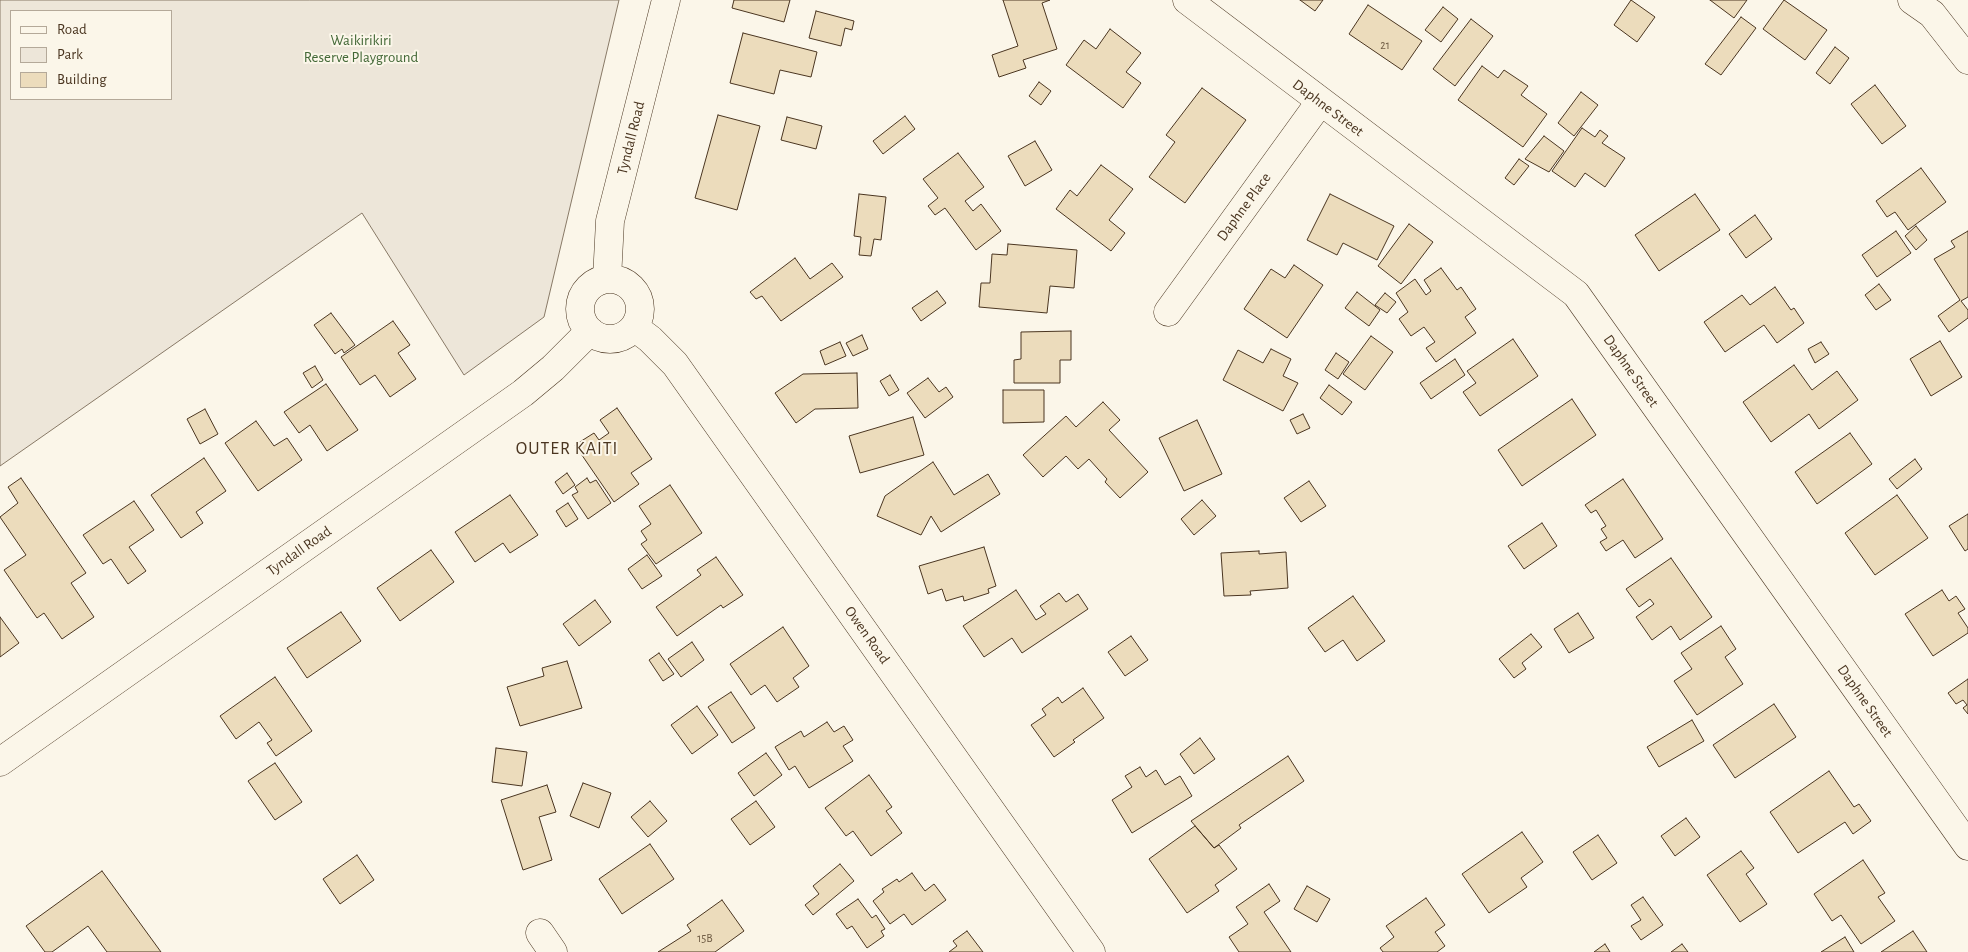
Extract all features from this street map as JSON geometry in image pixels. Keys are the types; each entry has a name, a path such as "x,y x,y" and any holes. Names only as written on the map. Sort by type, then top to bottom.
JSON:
{"street":[{"name":"Tyndall Road","path":"607,278 610,221 666,0"},
{"name":"Daphne Street","path":"1187,0 1576,294 1968,846"},
{"path":"1912,0 1932,14 1968,60"},
{"name":"Daphne Place","path":"1168,312 1320,102"},
{"path":"607,278 626,283 634,290 640,308 634,327 618,338 598,337 583,324 580,304 589,286 607,278"},
{"name":"Owen Road","path":"634,327 650,339 675,364 1091,952"},
{"name":"Tyndall Road","path":"0,762 522,393 553,368 590,331"}],"green space":[{"name":"Waikirikiri Reserve Playground","path":"0,0 619,0 544,317 464,375 362,213 0,466"}],"building":[{"path":"734,0 790,0 784,22 732,8"},
{"path":"1003,0 1050,0 1042,3 1057,49 1023,60 1026,68 999,77 992,55 1018,46"},
{"path":"1300,0 1323,0 1315,11"},
{"path":"1631,0 1655,17 1637,42 1614,25"},
{"path":"1710,0 1747,0 1734,18"},
{"path":"1784,0 1827,30 1805,60 1763,29"},
{"path":"1368,5 1422,41 1402,70 1349,34"},
{"path":"1443,7 1458,19 1441,42 1425,30"},
{"path":"816,11 854,21 852,30 845,28 841,46 809,38"},
{"path":"1741,17 1756,28 1721,75 1705,64"},
{"path":"1471,19 1493,36 1455,86 1433,69"},
{"path":"1110,29 1141,53 1126,72 1141,83 1123,108 1066,65 1084,40 1096,49"},
{"path":"743,33 817,52 811,77 780,70 774,94 730,83"},
{"path":"1835,47 1849,58 1830,84 1816,73"},
{"path":"1482,66 1498,78 1504,70 1528,86 1521,95 1547,114 1523,147 1458,100"},
{"path":"1039,82 1051,91 1041,105 1029,96"},
{"path":"1875,85 1906,126 1882,144 1851,104"},
{"path":"1202,88 1246,120 1185,203 1149,177 1175,142 1166,135"},
{"path":"1581,92 1598,105 1574,136 1558,123"},
{"path":"718,115 760,126 737,210 695,198"},
{"path":"905,116 915,129 883,154 873,141"},
{"path":"787,117 822,126 816,149 781,140"},
{"path":"1582,128 1595,137 1600,130 1608,136 1602,143 1625,158 1605,187 1585,173 1575,187 1552,171"},
{"path":"1544,136 1564,151 1549,172 1525,159"},
{"path":"1035,141 1052,170 1025,186 1008,156"},
{"path":"958,153 984,187 965,201 973,211 981,204 1001,231 976,250 945,208 935,215 928,206 938,198 923,179"},
{"path":"1519,159 1529,166 1514,185 1505,178"},
{"path":"1101,165 1133,189 1109,220 1125,233 1111,251 1056,209 1070,190 1077,196"},
{"path":"1921,168 1946,202 1908,230 1895,212 1887,217 1876,201"},
{"path":"859,194 886,197 881,240 874,239 871,256 859,255 861,237 854,236"},
{"path":"1330,194 1394,226 1377,260 1343,243 1337,255 1307,240"},
{"path":"1695,194 1720,230 1659,271 1635,235"},
{"path":"1755,215 1772,239 1746,258 1729,234"},
{"path":"1409,224 1433,242 1401,284 1378,266"},
{"path":"1916,226 1927,240 1916,250 1905,236"},
{"path":"1896,231 1911,253 1877,277 1862,255"},
{"path":"1968,231 1968,297 1961,301 1968,310 1968,318 1949,332 1938,316 1960,300 1934,259 1955,247 1951,241"},
{"path":"1008,244 1077,250 1074,288 1050,286 1047,313 979,307 981,283 990,283 992,254 1007,255"},
{"path":"795,258 810,279 832,263 843,277 781,321 762,296 756,299 750,292"},
{"path":"1294,265 1323,285 1287,338 1244,309 1271,269 1285,278"},
{"path":"1441,268 1457,290 1461,287 1476,309 1465,317 1476,333 1436,362 1426,348 1435,342 1424,327 1411,336 1399,319 1408,312 1396,293 1415,279 1426,295 1431,291 1424,280"},
{"path":"1879,284 1891,300 1876,310 1865,295"},
{"path":"1775,287 1791,310 1794,308 1804,323 1777,343 1764,325 1725,352 1704,322 1742,295 1750,305"},
{"path":"937,291 946,303 921,321 912,308"},
{"path":"1357,292 1380,310 1369,326 1345,308"},
{"path":"1385,293 1396,302 1387,313 1375,305"},
{"path":"331,313 355,345 344,353 342,349 335,354 314,325"},
{"path":"393,321 410,345 398,353 416,379 390,397 375,375 360,385 341,357"},
{"path":"1071,331 1071,360 1060,360 1060,383 1014,383 1014,360 1021,359 1021,332"},
{"path":"862,335 868,349 853,356 846,343"},
{"path":"1371,336 1393,352 1365,390 1343,374"},
{"path":"1513,339 1538,376 1480,416 1463,392 1476,383 1467,371"},
{"path":"1940,341 1962,377 1931,396 1910,359"},
{"path":"840,342 846,356 825,365 820,351"},
{"path":"1821,342 1829,354 1815,363 1808,349"},
{"path":"1271,349 1291,359 1283,376 1298,383 1283,411 1223,380 1238,350 1263,363"},
{"path":"1336,353 1349,362 1338,379 1325,370"},
{"path":"1455,359 1465,375 1431,399 1420,383"},
{"path":"1794,365 1812,390 1837,371 1858,400 1819,429 1809,414 1771,442 1743,402"},
{"path":"315,366 323,380 312,388 303,373"},
{"path":"857,373 858,408 815,409 796,423 775,393 803,374"},
{"path":"890,375 899,390 889,396 880,381"},
{"path":"928,378 939,392 946,387 953,397 925,418 907,393"},
{"path":"326,384 358,430 327,451 310,425 299,433 284,412"},
{"path":"1329,385 1352,402 1342,415 1320,398"},
{"path":"1003,390 1044,390 1044,422 1003,423"},
{"path":"1572,399 1596,435 1522,486 1498,450"},
{"path":"1103,402 1120,420 1109,430 1148,472 1120,498 1105,482 1107,479 1089,459 1078,469 1066,456 1043,477 1023,455 1066,416 1076,427"},
{"path":"617,408 652,459 631,473 639,484 614,502 575,445 594,433 599,440 609,433 600,420"},
{"path":"205,409 218,434 200,444 187,419"},
{"path":"1303,414 1310,428 1297,434 1290,420"},
{"path":"913,417 924,455 860,473 849,436"},
{"path":"1197,420 1222,474 1184,491 1159,438"},
{"path":"256,421 274,446 287,438 302,460 258,491 225,443"},
{"path":"1850,433 1872,464 1817,504 1795,472"},
{"path":"204,458 226,491 196,512 203,523 181,538 151,495"},
{"path":"1915,459 1922,469 1897,489 1889,479"},
{"path":"933,462 954,495 988,474 1000,494 941,532 931,516 921,535 877,516 885,496"},
{"path":"567,473 575,485 563,494 555,482"},
{"path":"21,478 86,573 71,583 94,617 62,639 44,613 37,618 4,570 26,555 0,517 18,503 8,487"},
{"path":"587,478 590,483 596,480 611,503 588,519 572,495 578,492 575,487"},
{"path":"1623,479 1663,539 1635,558 1623,540 1606,551 1600,542 1607,538 1601,529 1606,526 1596,510 1591,513 1585,505"},
{"path":"1309,481 1326,506 1301,522 1284,498"},
{"path":"670,485 702,533 656,564 641,544 647,540 641,531 651,524 639,506"},
{"path":"510,495 538,535 510,553 503,543 475,562 455,532"},
{"path":"1897,495 1928,538 1875,575 1845,533"},
{"path":"1202,500 1216,516 1194,535 1181,519"},
{"path":"134,501 154,530 129,547 146,571 128,584 111,559 103,564 83,535"},
{"path":"568,503 578,519 566,527 556,511"},
{"path":"1968,514 1968,549 1965,551 1949,526"},
{"path":"1542,523 1557,546 1524,569 1508,546"},
{"path":"984,547 996,586 988,589 989,593 964,601 963,596 946,601 942,589 928,594 919,566"},
{"path":"431,550 454,582 400,621 377,588"},
{"path":"1259,551 1259,554 1286,552 1288,588 1250,591 1251,595 1224,596 1221,553"},
{"path":"647,555 662,576 642,589 628,569"},
{"path":"716,557 743,595 723,608 721,605 677,636 656,607 701,575 697,570"},
{"path":"1671,558 1712,617 1680,640 1671,626 1652,640 1636,617 1654,604 1650,599 1639,607 1626,589"},
{"path":"1016,590 1036,620 1046,614 1040,606 1059,593 1066,602 1078,594 1088,609 1022,653 1012,638 984,657 963,626"},
{"path":"1942,590 1949,601 1956,596 1965,609 1958,613 1968,628 1968,633 1933,656 1905,614"},
{"path":"1353,596 1385,641 1357,661 1343,640 1325,652 1308,628"},
{"path":"595,600 611,622 579,646 563,624"},
{"path":"341,612 361,641 307,678 287,648"},
{"path":"1578,613 1594,638 1569,653 1554,629"},
{"path":"0,617 19,643 0,657"},
{"path":"1721,626 1736,649 1725,657 1743,684 1697,715 1674,681 1692,669 1681,653"},
{"path":"783,627 809,666 793,678 799,687 777,702 765,685 751,695 730,664"},
{"path":"1531,634 1542,647 1522,663 1526,669 1514,678 1499,659"},
{"path":"1131,636 1148,660 1125,676 1108,652"},
{"path":"692,642 704,660 681,677 668,659"},
{"path":"659,653 674,674 663,681 649,660"},
{"path":"567,661 582,708 520,726 507,687 544,676 542,668"},
{"path":"275,677 312,731 276,756 267,743 272,740 259,722 236,739 220,716"},
{"path":"1968,679 1968,714 1963,708 1967,705 1963,700 1956,704 1948,693"},
{"path":"1083,688 1104,718 1073,740 1075,742 1054,757 1031,725 1046,715 1042,709 1058,697 1062,703"},
{"path":"731,692 755,728 732,743 708,707"},
{"path":"1774,704 1796,737 1735,778 1713,745"},
{"path":"697,706 718,735 692,754 671,725"},
{"path":"1692,720 1704,741 1659,767 1647,747"},
{"path":"827,722 834,732 844,726 853,740 843,746 853,761 809,788 795,766 789,770 775,747 801,731 804,737"},
{"path":"1200,738 1215,759 1194,774 1180,754"},
{"path":"496,748 527,752 522,786 492,782"},
{"path":"766,753 782,775 754,796 738,773"},
{"path":"1288,756 1304,781 1239,825 1241,828 1214,848 1191,821"},
{"path":"275,763 302,802 275,820 248,781"},
{"path":"1140,767 1146,777 1156,770 1165,785 1180,776 1192,796 1132,833 1112,800 1132,787 1125,776"},
{"path":"1829,771 1854,807 1859,804 1871,821 1853,834 1845,822 1798,853 1770,812"},
{"path":"869,775 892,807 886,811 902,833 871,856 853,831 846,836 825,808"},
{"path":"583,783 611,793 599,828 570,816"},
{"path":"547,785 556,812 539,817 552,860 523,870 501,800"},
{"path":"650,801 667,821 648,837 631,817"},
{"path":"756,801 775,827 750,845 731,819"},
{"path":"1686,818 1700,837 1675,856 1661,836"},
{"path":"1195,826 1214,848 1219,845 1237,869 1215,885 1219,891 1187,913 1149,859"},
{"path":"1522,832 1543,862 1521,878 1527,887 1489,913 1462,874"},
{"path":"1598,835 1617,863 1592,880 1573,852"},
{"path":"650,844 674,879 622,914 599,879"},
{"path":"1741,851 1754,868 1746,874 1767,904 1740,922 1707,875"},
{"path":"357,855 374,880 340,904 323,879"},
{"path":"1863,860 1885,893 1878,897 1895,921 1861,944 1841,915 1832,921 1814,894"},
{"path":"840,864 854,881 813,915 805,905 819,894 813,886"},
{"path":"102,871 161,952 107,952 88,926 52,952 45,952 26,926"},
{"path":"912,873 925,891 934,884 946,900 912,925 904,914 890,924 873,901 884,892 882,889 897,879 899,882"},
{"path":"1269,884 1280,901 1264,912 1291,952 1239,952 1229,937 1248,924 1236,907"},
{"path":"1307,886 1330,899 1317,922 1294,909"},
{"path":"1643,897 1663,925 1641,940 1631,926 1641,920 1631,905"},
{"path":"1426,898 1445,925 1435,932 1445,946 1437,952 1383,952 1380,948 1394,937 1386,926"},
{"path":"858,899 872,918 876,915 885,929 881,931 884,936 867,948 852,926 847,929 836,914"},
{"path":"722,900 744,931 715,952 658,952 691,931 687,925"},
{"path":"967,931 983,952 949,952 957,946 953,941"},
{"path":"1913,931 1927,952 1881,952"},
{"path":"1845,937 1854,952 1821,952"},
{"path":"1605,944 1610,952 1594,952"},
{"path":"1682,944 1688,952 1671,952"}],"district":[{"name":"OUTER KAITI","path":"567,449"}]}
